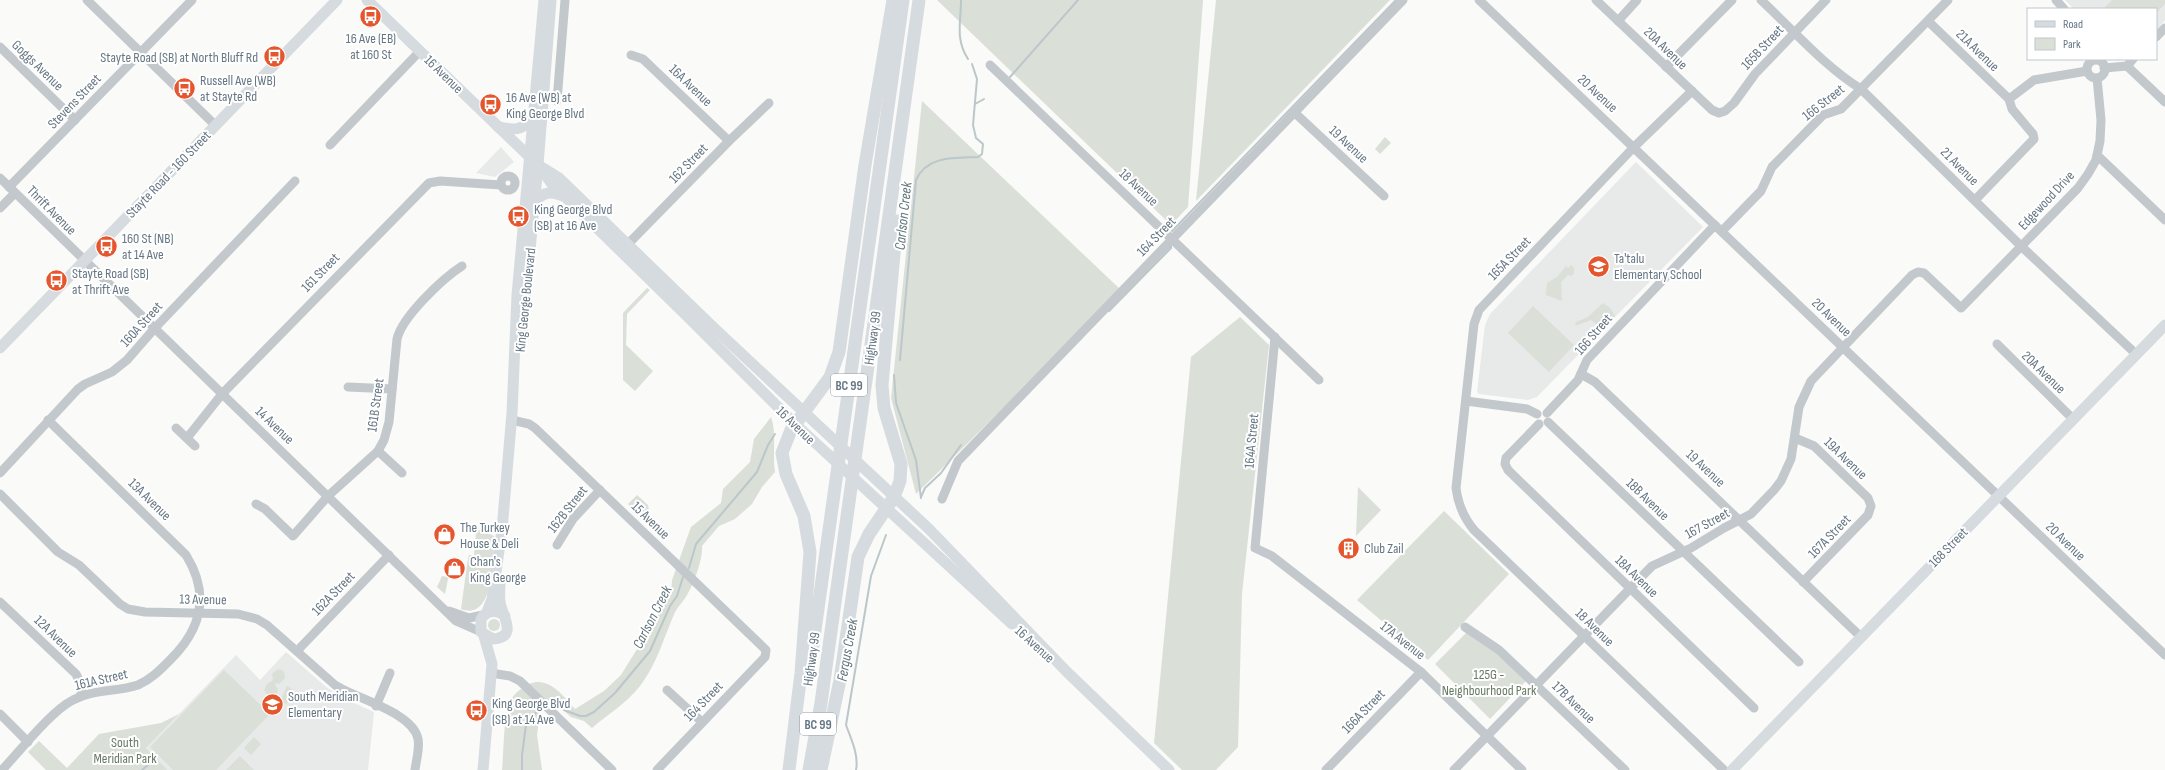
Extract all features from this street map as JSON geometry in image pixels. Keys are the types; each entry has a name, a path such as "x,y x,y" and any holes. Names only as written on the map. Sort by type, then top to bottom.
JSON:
{"highway":[{"path":"789,770 801,674 810,564 809,540 804,516 786,474 782,459 784,445 794,424 827,383 840,352 868,150 893,0"},
{"name":"Highway 99","path":"793,770 814,636 903,0"},
{"name":"Highway 99","path":"809,770 821,703 919,0"},
{"path":"821,770 840,680 856,566 865,541 894,497 900,481 901,464 884,408 882,385 912,50"}],"main road":[{"name":"Stayte Road - 160 Street","path":"0,348 337,0"},
{"name":"16 Avenue","path":"367,0 529,156 538,165 552,184 686,315 794,424 886,510 1067,672 1169,770"},
{"name":"King George Boulevard","path":"485,614 492,599 502,530 512,420 517,295 544,0"},
{"name":"King George Boulevard","path":"512,408 525,317 551,0"},
{"path":"498,126 512,130 526,126 532,119"},
{"name":"16 Avenue","path":"538,165 559,178 714,328 929,529 1067,672"},
{"path":"535,201 545,193 555,192 564,196"},
{"path":"612,242 628,244"},
{"path":"686,315 692,315 706,326 714,328"},
{"name":"168 Street","path":"1732,770 2165,325"},
{"name":"King George Boulevard","path":"502,530 500,601 505,616"},
{"path":"483,770 491,668 501,637 507,630 508,625 505,616 496,611 485,614 479,623 491,668"},
{"path":"482,634 492,639 501,637"}],"street":[{"path":"87,0 215,125"},
{"name":"Stevens Street","path":"0,208 12,190 75,120 192,0"},
{"path":"557,101 566,0"},
{"name":"164 Street","path":"942,499 958,461 1403,0"},
{"name":"20 Avenue","path":"1479,0 2165,655"},
{"name":"20A Avenue","path":"1596,0 1712,110 1719,113"},
{"path":"1618,21 1637,0"},
{"path":"1666,67 1732,0"},
{"name":"21 Avenue","path":"1762,0 1835,69 1861,88 2022,247 2136,354"},
{"name":"165B Street","path":"1719,113 1725,111 1734,103 1755,74 1826,0"},
{"name":"166 Street","path":"1506,462 1508,456 1575,384 1587,360 1719,228 1761,191 1772,167 1823,116 1842,109 1948,0"},
{"path":"2056,0 2063,8"},
{"name":"21A Avenue","path":"1928,21 2009,99"},
{"path":"2157,36 2165,28"},
{"name":"Goggs Avenue","path":"0,48 75,120"},
{"path":"330,145 420,51"},
{"name":"16A Avenue","path":"631,55 643,59 728,141"},
{"path":"2093,60 2099,61 2104,68 2102,76 2097,78 2092,77 2087,71 2089,64 2093,60"},
{"path":"2104,68 2130,62 2165,102"},
{"name":"18 Avenue","path":"990,65 1173,238 1319,380"},
{"path":"1975,200 2034,139 2033,134 2012,109 2009,99 2034,80 2087,71"},
{"name":"Edgewood Drive","path":"2022,247 2078,188 2088,174 2097,155 2101,120 2097,78"},
{"name":"165A Street","path":"1457,497 1456,482 1474,324 1480,310 1634,147 1692,91"},
{"name":"162 Street","path":"628,244 728,141 769,103"},
{"name":"19 Avenue","path":"1295,113 1384,196"},
{"path":"2097,155 2165,220"},
{"name":"Thrift Avenue","path":"0,178 84,261"},
{"name":"160A Street","path":"0,473 48,420 85,384 103,377 120,367 154,329 295,181"},
{"name":"161 Street","path":"186,438 222,394 429,183 440,181 501,185"},
{"name":"167 Street","path":"1454,770 1652,566 1683,552 1740,520 1758,508 1781,481 1791,460 1796,417 1805,391 1811,381 1842,346 1912,275 1918,272 1924,273 1961,308 2022,247"},
{"name":"14 Avenue","path":"84,261 446,610 456,622 482,634"},
{"name":"161B Street","path":"256,504 265,509 293,536 328,496 378,451 388,428 397,339 401,326 409,315 453,272 462,266"},
{"name":"164A Street","path":"1255,548 1275,337"},
{"name":"20A Avenue","path":"1997,344 2073,419"},
{"name":"19 Avenue","path":"1581,374 1595,382 1861,637"},
{"path":"348,386 392,389"},
{"name":"18B Avenue","path":"1466,401 1527,409 1543,418 1799,662"},
{"name":"13A Avenue","path":"48,420 186,555 198,580 200,602 199,613"},
{"name":"15 Avenue","path":"512,420 529,424 536,428 766,650"},
{"path":"176,428 195,446"},
{"name":"19A Avenue","path":"1794,438 1814,446 1868,498 1871,506"},
{"path":"378,451 402,473"},
{"name":"18A Avenue","path":"1506,462 1508,470 1754,708"},
{"name":"162B Street","path":"557,545 573,519 600,490"},
{"name":"13 Avenue","path":"0,494 58,552 78,565 120,604 137,611 145,612 238,614 257,619 297,651 335,685 346,692 404,719 413,728 418,739 415,770"},
{"name":"18 Avenue","path":"1457,497 1468,523 1474,530 1724,770"},
{"name":"167A Street","path":"1803,582 1868,515 1871,506"},
{"name":"17A Avenue","path":"1255,548 1272,556 1420,672 1522,770"},
{"name":"162A Street","path":"297,651 389,555"},
{"name":"12A Avenue","path":"0,602 76,674 82,687 81,696"},
{"name":"14 Avenue","path":"446,610 469,618 485,614"},
{"name":"161A Street","path":"2,770 62,707 81,696 132,686 153,677 185,644 192,632 199,613"},
{"name":"17B Avenue","path":"1465,626 1499,650 1625,770"},
{"name":"164 Street","path":"656,770 764,658 766,650"},
{"path":"491,668 520,681 612,770"},
{"name":"166A Street","path":"1326,770 1420,672"},
{"path":"376,706 390,673"},
{"path":"668,690 702,722"},
{"path":"0,714 28,742"}],"shaded area":[{"path":"2065,0 2165,0 2165,20 2157,30 2157,8 2073,8"},
{"path":"501,147 514,162 495,177 476,173"},
{"name":"Ta'talu Elementary School","path":"1636,162 1703,227 1537,397 1528,400 1479,394 1477,392 1485,325 1490,314"},
{"name":"South Meridian Elementary","path":"286,652 325,686 341,697 374,712 368,770 168,770 146,748 236,655 260,680"}],"green space":[{"path":"937,0 1203,0 1188,207 1171,225"},
{"path":"1216,0 1390,0 1196,201"},
{"path":"2112,0 2165,0 2165,4 2157,12 2157,8 2104,8"},
{"path":"922,101 1122,291 916,494 891,398"},
{"path":"1385,137 1391,143 1380,154 1375,149"},
{"path":"1601,256 1609,263 1596,277 1588,269"},
{"path":"1571,265 1574,268 1574,273 1572,276 1568,275 1561,282 1562,301 1546,295 1547,283 1557,277 1566,266 1568,268"},
{"path":"647,288 650,290 627,314 626,345 653,371 635,391 623,380 623,313"},
{"path":"1603,303 1610,308 1615,316 1603,329 1591,320 1575,326 1576,322 1588,317"},
{"path":"1533,306 1574,345 1549,372 1508,333"},
{"path":"1240,317 1269,345 1242,594 1238,747 1216,770 1182,770 1154,743 1191,357"},
{"path":"771,417 774,430 775,472 762,487 752,504 735,519 719,526 702,546 700,564 692,585 686,597 675,612 656,660 640,686 623,703 592,728 584,721 571,717 554,702 541,705 537,735 542,770 502,770 506,716 511,700 519,691 529,684 537,682 544,683 557,690 575,709 604,691 621,675 671,594 672,580 691,527 721,503 723,489 750,462 754,439"},
{"path":"1358,487 1381,510 1356,536"},
{"path":"637,495 648,505 649,511 643,518 628,504"},
{"path":"1444,511 1509,574 1428,660 1357,600"},
{"path":"481,530 494,536 490,585 486,597 480,606 472,610 461,609 468,558 469,555 474,555 476,533 470,532"},
{"path":"442,576 447,577 448,579 445,594 437,587"},
{"path":"492,619 496,619 500,625 496,631 492,631 488,627 488,623"},
{"name":"125G - Neighbourhood Park","path":"1467,632 1494,651 1526,681 1490,719 1435,664"},
{"path":"278,669 284,671 285,678 279,684 276,683 275,685 278,689 276,696 269,697 264,690 267,684 273,680 272,674"},
{"path":"224,670 270,714 216,770 173,770 150,747"},
{"path":"287,686 292,689 297,698 285,704 281,699"},
{"name":"South Meridian Park","path":"179,714 146,748 168,770 46,770 28,752 39,741 67,768 99,734 161,723"},
{"path":"254,737 261,744 251,755 244,748"},
{"path":"240,756 254,770 226,770"}],"waterway":[{"path":"961,0 960,37 961,44 968,59"},
{"path":"1010,77 1078,0"},
{"path":"1172,231 1396,0"},
{"name":"Carlson Creek","path":"900,360 916,180 927,166 935,162 952,158 978,157 982,154 983,144 976,138 973,125 977,79 972,64"},
{"path":"975,104 984,99"},
{"path":"1109,311 1171,248 1171,245"},
{"path":"894,375 896,403 916,460 921,498"},
{"name":"Carlson Creek","path":"689,568 696,544 757,472 768,445 775,434"},
{"path":"921,497 925,488 941,473 961,445"},
{"name":"Fergus Creek","path":"856,770 857,764 855,753 846,725 871,576 886,535"},
{"name":"Carlson Creek","path":"564,710 580,716 586,716 594,712 615,693 650,651 670,606 677,596 683,577"},
{"name":"Carlson Creek","path":"522,770 522,755 526,725 538,710"},
{"path":"142,770 148,765"}],"place":[{"name":"16 Ave (EB) at 160 St","path":"371,16"},
{"name":"Stayte Road (SB) at North Bluff Rd","path":"274,57"},
{"name":"Russell Ave (WB) at Stayte Rd","path":"185,88"},
{"name":"16 Ave (WB) at King George Blvd","path":"490,105"},
{"name":"King George Blvd (SB) at 16 Ave","path":"518,217"},
{"name":"160 St (NB) at 14 Ave","path":"106,246"},
{"name":"Ta'talu Elementary School","path":"1599,266"},
{"name":"Stayte Road (SB) at Thrift Ave","path":"56,281"},
{"name":"The Turkey House & Deli","path":"444,535"},
{"name":"Club Zail","path":"1348,548"},
{"name":"Chan's King George","path":"455,569"},
{"name":"South Meridian Elementary","path":"273,704"},
{"name":"King George Blvd (SB) at 14 Ave","path":"476,711"}]}
